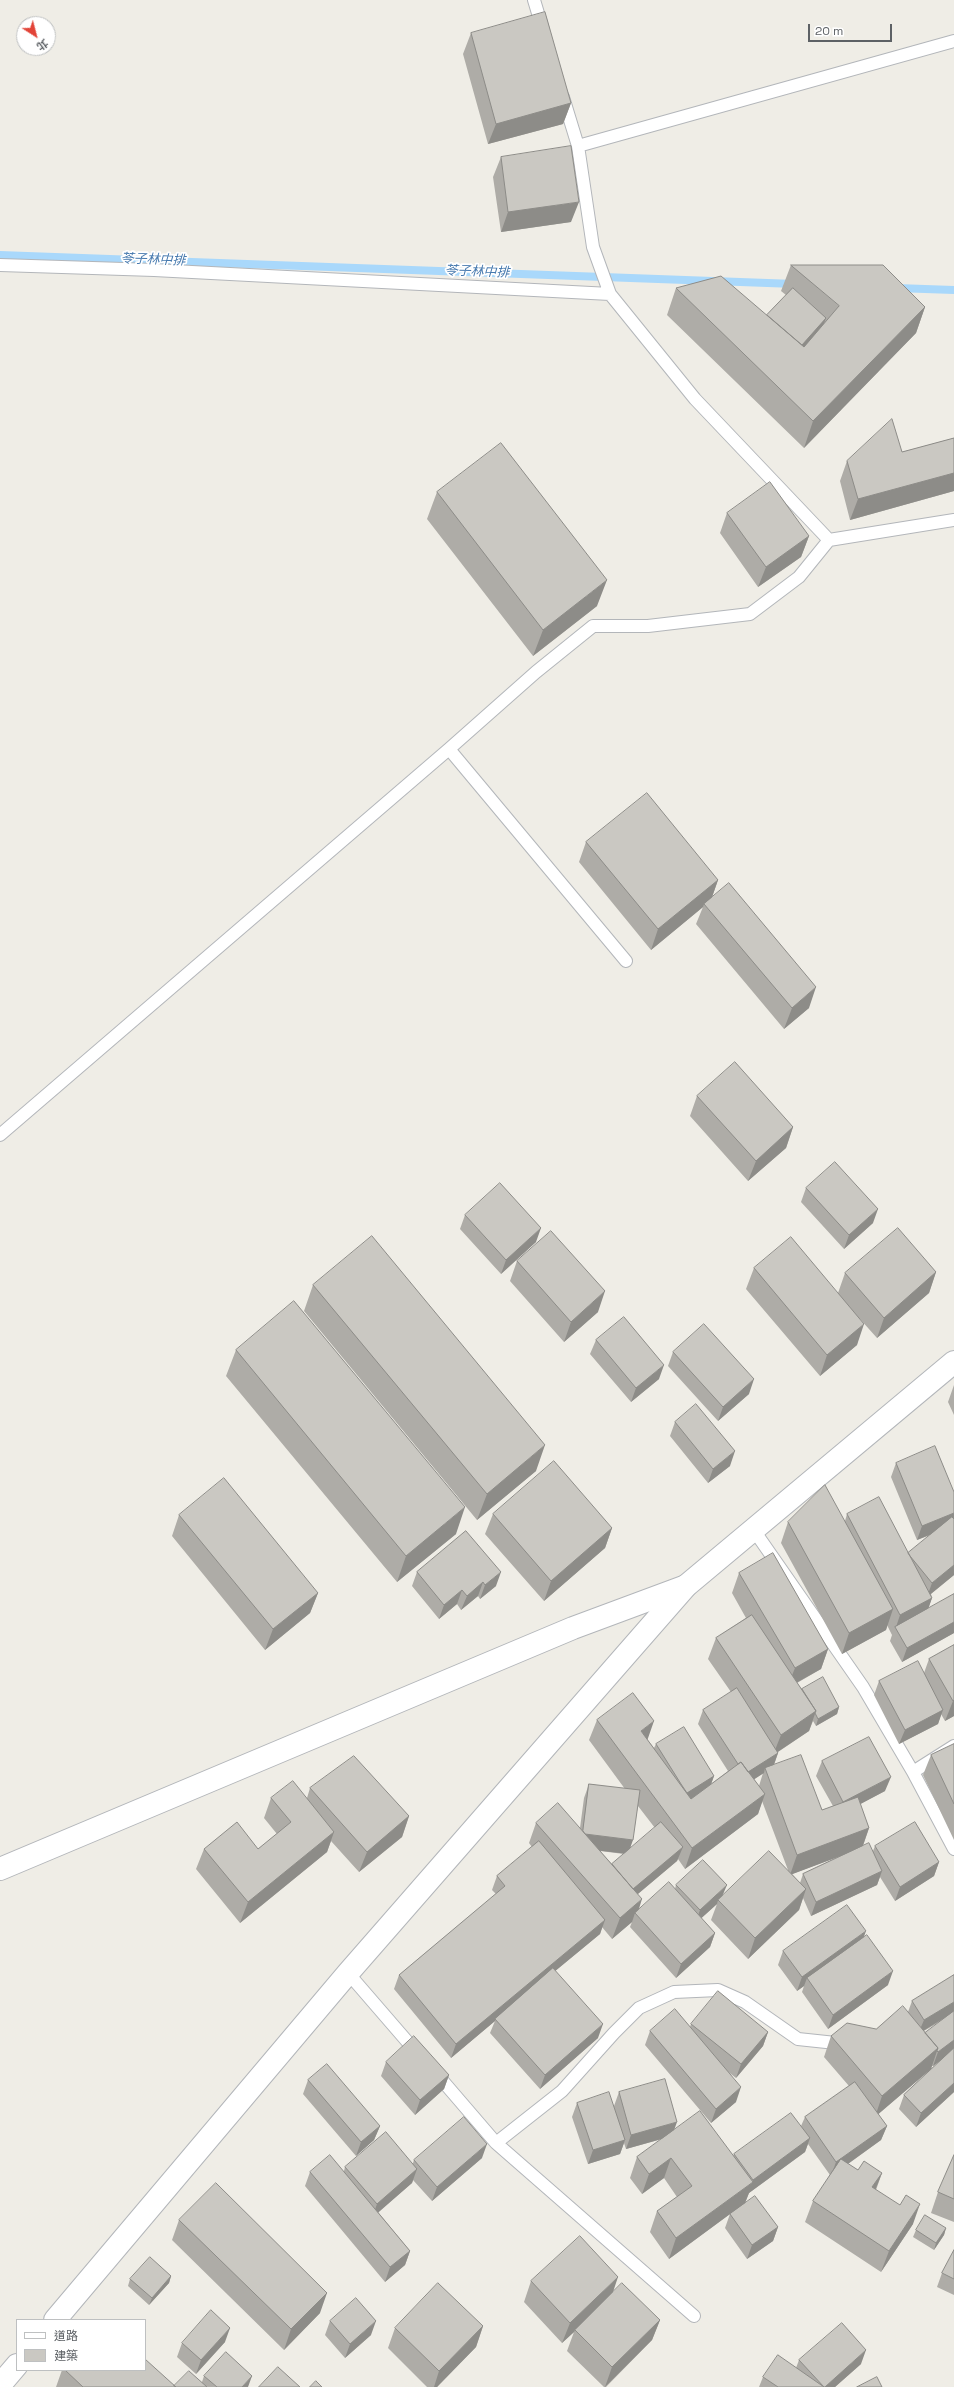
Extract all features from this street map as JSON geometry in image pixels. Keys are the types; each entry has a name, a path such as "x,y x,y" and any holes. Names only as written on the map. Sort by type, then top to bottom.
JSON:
{"street":[{"path":"56,2319 348,1973 686,1586 954,1362"},
{"path":"0,1869 565,1631 686,1586"},
{"path":"0,2385 16,2366"}],"lane":[{"path":"534,0 547,44"},
{"path":"578,146 954,41"},
{"path":"560,88 578,146 593,246 608,289 695,399 829,540"},
{"path":"0,265 608,289"},
{"path":"0,1135 449,749 536,672 593,626 648,626 750,614 799,577 829,540 954,520"},
{"path":"449,749 626,961"},
{"path":"753,1529 863,1687 913,1772 954,1849"},
{"path":"913,1772 954,1746"},
{"path":"348,1973 496,2143 694,2316"},
{"path":"496,2143 562,2091 614,2033 639,2008 674,1992 718,1990 745,2002 798,2039 856,2045"}],"building":[{"path":"545,12 571,103 496,124 471,33"},
{"path":"571,146 579,202 508,212 501,157"},
{"path":"791,265 883,265 925,307 813,421 676,288 721,276 804,347 839,306"},
{"path":"793,288 826,318 802,345 767,315"},
{"path":"892,419 902,452 954,438 954,473 858,499 847,461"},
{"path":"501,443 607,580 543,630 437,492"},
{"path":"770,482 809,536 766,567 727,513"},
{"path":"647,793 718,880 658,929 586,842"},
{"path":"729,883 816,987 792,1008 704,904"},
{"path":"735,1062 793,1127 756,1161 697,1096"},
{"path":"835,1162 878,1209 849,1235 806,1188"},
{"path":"500,1183 541,1228 506,1260 465,1215"},
{"path":"898,1228 936,1272 884,1318 845,1273"},
{"path":"551,1231 605,1291 571,1322 517,1261"},
{"path":"372,1236 545,1445 487,1494 313,1285"},
{"path":"791,1237 864,1324 827,1355 754,1268"},
{"path":"294,1301 465,1507 406,1556 236,1350"},
{"path":"624,1317 664,1365 636,1388 596,1340"},
{"path":"704,1324 754,1379 723,1407 673,1352"},
{"path":"696,1404 735,1451 713,1469 675,1422"},
{"path":"935,1446 954,1492 954,1513 922,1526 896,1463"},
{"path":"554,1461 612,1528 551,1581 493,1514"},
{"path":"224,1478 318,1593 273,1629 179,1515"},
{"path":"825,1485 893,1609 849,1633 788,1522"},
{"path":"879,1497 932,1598 900,1615 847,1514"},
{"path":"952,1517 954,1519 954,1565 932,1583 908,1553"},
{"path":"466,1531 501,1572 485,1585 483,1582 467,1596 462,1590 444,1605 417,1572"},
{"path":"773,1553 828,1649 795,1668 739,1573"},
{"path":"954,1594 954,1622 907,1648 895,1627"},
{"path":"752,1615 816,1711 781,1735 716,1638"},
{"path":"954,1645 954,1700 953,1701 929,1659"},
{"path":"918,1661 943,1710 905,1730 879,1681"},
{"path":"823,1677 839,1707 818,1719 815,1713 816,1711 802,1689"},
{"path":"737,1688 778,1753 748,1772 741,1762 738,1764 703,1710"},
{"path":"633,1693 654,1721 641,1731 691,1799 741,1762 765,1794 692,1848 597,1720"},
{"path":"684,1727 714,1776 687,1793 656,1744"},
{"path":"869,1737 891,1777 843,1802 822,1761"},
{"path":"954,1744 954,1804 931,1755"},
{"path":"801,1755 822,1810 858,1797 869,1828 797,1855 765,1768"},
{"path":"354,1756 409,1816 367,1852 310,1788"},
{"path":"293,1781 334,1832 248,1902 204,1849 237,1822 258,1849 291,1822 271,1798"},
{"path":"589,1784 640,1790 633,1840 585,1834 583,1831"},
{"path":"558,1803 642,1899 620,1918 536,1823"},
{"path":"661,1822 683,1847 633,1889 612,1864"},
{"path":"915,1822 939,1862 900,1887 875,1846"},
{"path":"539,1841 605,1920 456,2044 399,1975 505,1886 497,1876"},
{"path":"869,1843 882,1871 816,1902 803,1874"},
{"path":"769,1851 806,1889 755,1938 718,1900"},
{"path":"703,1860 727,1885 700,1910 676,1885"},
{"path":"669,1882 715,1933 681,1964 635,1913"},
{"path":"847,1905 866,1931 802,1977 783,1951"},
{"path":"867,1935 893,1971 833,2015 807,1978"},
{"path":"553,1968 603,2024 545,2075 495,2019"},
{"path":"954,1975 954,2002 924,2020 912,2001"},
{"path":"718,1991 768,2032 741,2064 691,2024"},
{"path":"903,2006 938,2048 882,2096 831,2036 847,2023 876,2029"},
{"path":"675,2009 741,2087 716,2109 650,2031"},
{"path":"954,2011 954,2040 938,2052 938,2048 925,2033"},
{"path":"414,2036 449,2075 420,2100 386,2062"},
{"path":"954,2048 954,2083 921,2113 904,2095"},
{"path":"327,2064 380,2126 361,2142 308,2080"},
{"path":"665,2079 677,2122 631,2135 619,2092"},
{"path":"855,2082 887,2126 836,2162 805,2117"},
{"path":"609,2092 625,2140 593,2150 577,2103"},
{"path":"700,2111 753,2182 676,2238 657,2211 692,2186 671,2158 649,2174 637,2157"},
{"path":"791,2113 810,2138 753,2180 734,2154"},
{"path":"464,2117 487,2144 437,2187 414,2160"},
{"path":"386,2132 417,2169 377,2204 345,2167"},
{"path":"330,2155 410,2251 390,2267 310,2172"},
{"path":"954,2155 954,2199 938,2192"},
{"path":"841,2159 858,2170 864,2161 882,2173 872,2187 900,2205 906,2195 920,2204 889,2251 813,2201"},
{"path":"216,2183 327,2293 291,2329 179,2220"},
{"path":"755,2196 778,2227 752,2245 730,2214"},
{"path":"925,2215 946,2228 936,2243 916,2230"},
{"path":"580,2236 618,2277 570,2323 531,2281"},
{"path":"954,2250 954,2279 942,2273"},
{"path":"150,2257 171,2276 152,2298 130,2279"},
{"path":"438,2283 483,2326 439,2371 395,2328"},
{"path":"622,2283 660,2320 612,2367 575,2330"},
{"path":"356,2298 376,2321 350,2344 330,2321"},
{"path":"211,2310 230,2328 201,2360 182,2343"},
{"path":"842,2323 866,2350 824,2387 799,2360"},
{"path":"226,2352 252,2376 242,2387 217,2387 204,2376"},
{"path":"778,2355 824,2387 778,2387 763,2377"},
{"path":"146,2360 176,2387 83,2387 66,2371 146,2371"},
{"path":"278,2367 300,2387 259,2387"},
{"path":"189,2371 207,2387 174,2386"},
{"path":"877,2377 882,2387 857,2387"},
{"path":"316,2381 322,2387 310,2387"}],"waterway":[{"name":"苓子林中排","path":"0,255 795,284"},
{"name":"苓子林中排","path":"896,288 954,290"}]}
